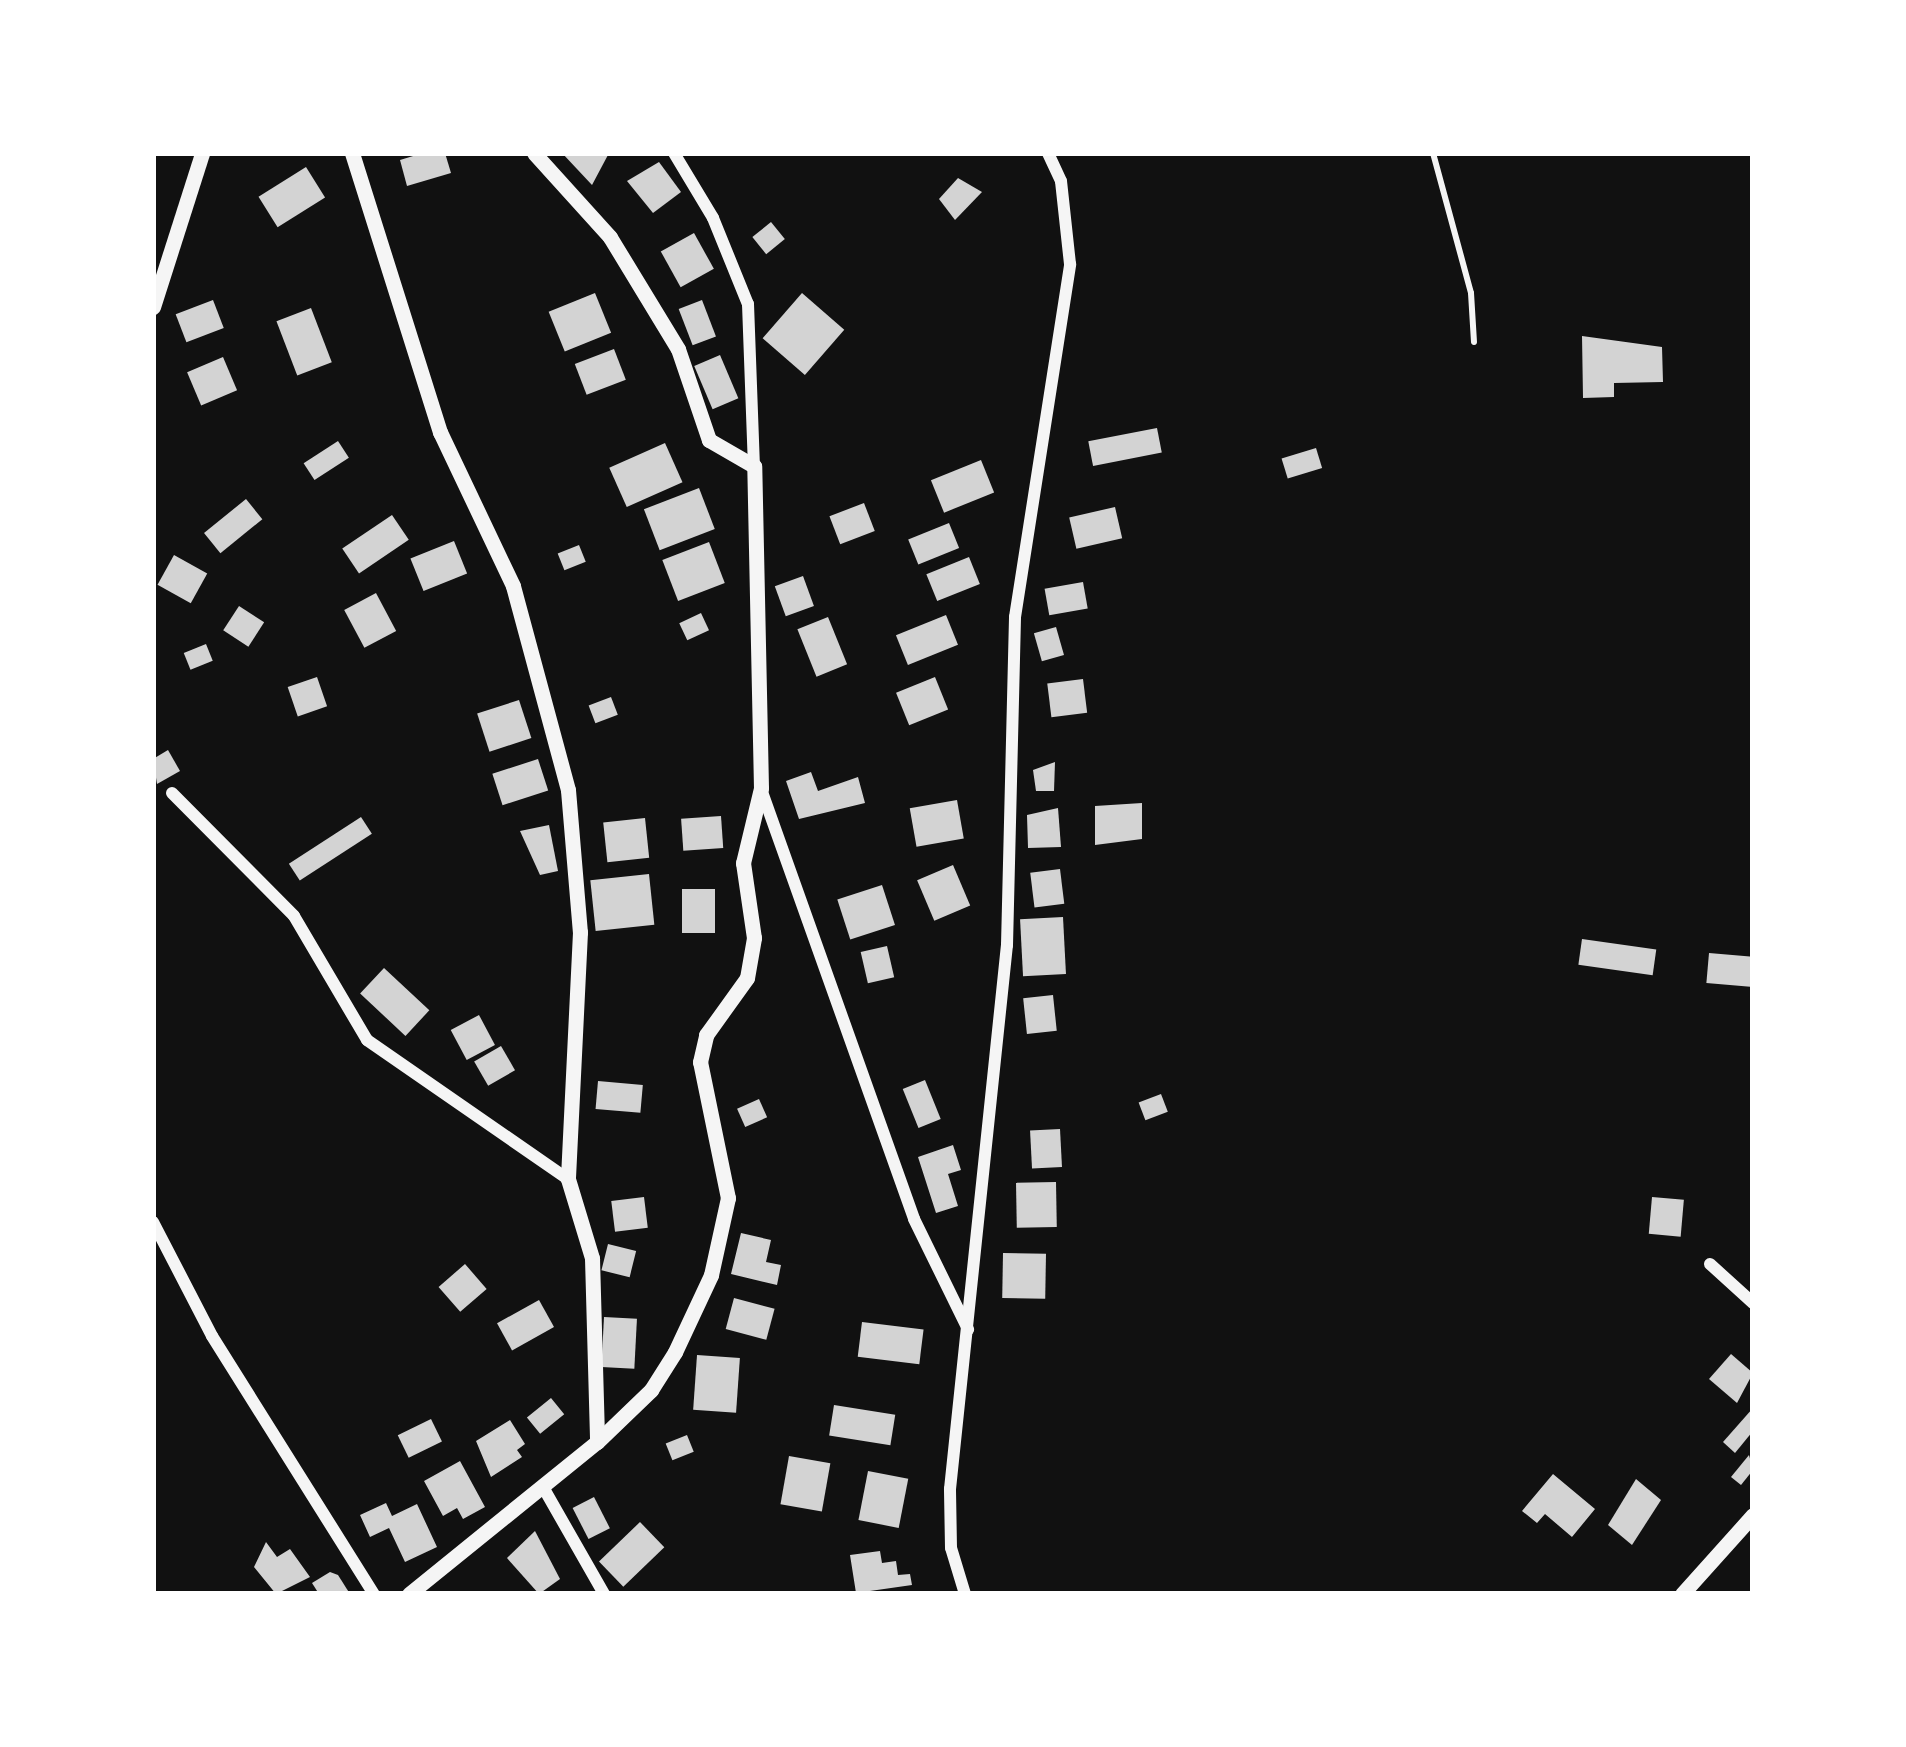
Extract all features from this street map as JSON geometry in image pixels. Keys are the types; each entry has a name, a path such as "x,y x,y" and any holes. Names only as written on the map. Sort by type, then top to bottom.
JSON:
{"street":[{"path":"153,307 202,153"},
{"path":"352,153 440,432 524,617 568,790 580,932 568,1179 592,1258 598,1442"},
{"path":"534,153 610,237 678,349 709,440 754,466"},
{"path":"410,1594 598,1442 651,1390 675,1352 721,1240 728,1178 700,1062 706,1035 751,962 743,863 761,788 754,466 745,291 674,153"},
{"path":"965,1594 949,1513 1007,945 1015,617 1070,265 1061,181 1048,153"},
{"path":"761,788 914,1219 969,1330"},
{"path":"172,794 294,916 367,1040 568,1179"},
{"path":"153,1222 212,1336 374,1594"},
{"path":"1710,1264 1753,1303"},
{"path":"543,1487 604,1594"},
{"path":"1682,1594 1753,1515"}],"lane":[{"path":"1433,153 1471,293 1474,342"}],"building":[{"path":"445,153 451,173 407,186 400,160"},
{"path":"562,153 609,153 592,185"},
{"path":"659,162 681,192 653,213 627,181"},
{"path":"306,167 325,198 278,227 259,197"},
{"path":"958,178 982,192 955,220 939,199"},
{"path":"771,222 785,239 766,254 752,237"},
{"path":"694,233 714,269 681,287 661,251"},
{"path":"595,293 611,333 565,352 549,312"},
{"path":"802,293 844,330 805,375 763,338"},
{"path":"213,300 224,328 186,342 176,314"},
{"path":"702,300 716,336 693,345 679,309"},
{"path":"311,308 332,362 297,375 276,321"},
{"path":"1582,336 1662,347 1663,382 1614,383 1614,397 1583,398"},
{"path":"614,349 626,380 587,395 575,364"},
{"path":"720,355 738,398 713,409 694,366"},
{"path":"223,357 237,390 201,405 187,372"},
{"path":"1157,428 1162,453 1093,466 1088,441"},
{"path":"338,441 349,458 315,480 304,463"},
{"path":"665,443 682,482 627,507 609,468"},
{"path":"1316,448 1322,468 1288,479 1282,459"},
{"path":"981,460 994,492 944,513 931,480"},
{"path":"699,488 715,529 660,550 644,509"},
{"path":"246,499 262,519 220,553 204,533"},
{"path":"864,503 875,531 840,544 829,516"},
{"path":"1115,507 1122,538 1076,549 1069,518"},
{"path":"392,515 409,540 359,573 342,549"},
{"path":"949,523 959,548 918,565 908,539"},
{"path":"454,541 467,573 424,591 410,559"},
{"path":"709,542 725,583 678,601 662,560"},
{"path":"579,545 586,562 564,570 558,554"},
{"path":"174,555 207,573 191,603 158,585"},
{"path":"969,557 980,584 937,601 926,574"},
{"path":"803,576 814,606 786,616 775,586"},
{"path":"1083,582 1088,609 1049,615 1045,589"},
{"path":"376,593 396,631 364,648 344,610"},
{"path":"239,606 264,622 248,647 223,630"},
{"path":"701,613 709,630 687,640 679,623"},
{"path":"946,615 958,645 908,665 896,635"},
{"path":"828,617 847,664 817,677 797,629"},
{"path":"1056,627 1064,655 1042,661 1034,633"},
{"path":"206,644 213,661 190,670 184,653"},
{"path":"317,677 327,706 298,716 288,687"},
{"path":"935,677 948,709 909,725 896,693"},
{"path":"1083,679 1087,713 1051,717 1047,683"},
{"path":"611,697 618,715 595,723 589,706"},
{"path":"519,700 531,738 490,752 477,714"},
{"path":"168,750 180,771 157,784 153,759"},
{"path":"538,759 548,790 503,805 492,774"},
{"path":"1055,762 1054,791 1036,791 1033,770"},
{"path":"811,772 818,791 858,777 865,803 799,819 786,781"},
{"path":"957,800 964,838 917,847 910,808"},
{"path":"1142,803 1142,839 1095,845 1095,806"},
{"path":"1058,808 1061,847 1028,848 1027,815"},
{"path":"721,816 723,848 683,851 681,819"},
{"path":"361,817 372,834 300,881 289,864"},
{"path":"645,818 649,858 607,862 603,822"},
{"path":"549,825 558,871 540,875 520,831"},
{"path":"953,865 970,906 934,921 917,880"},
{"path":"1060,869 1064,904 1034,907 1030,873"},
{"path":"649,874 654,925 596,931 590,880"},
{"path":"882,885 895,925 850,939 837,900"},
{"path":"682,889 715,889 715,933 682,933"},
{"path":"1063,917 1066,974 1023,976 1020,919"},
{"path":"1582,939 1656,949 1653,975 1578,965"},
{"path":"887,946 894,977 868,983 861,952"},
{"path":"1709,953 1753,957 1750,987 1706,983"},
{"path":"384,968 429,1010 405,1036 360,994"},
{"path":"1053,995 1057,1031 1027,1034 1023,998"},
{"path":"479,1015 495,1045 467,1060 451,1030"},
{"path":"501,1046 515,1070 488,1086 474,1062"},
{"path":"925,1080 941,1119 918,1128 903,1089"},
{"path":"598,1081 643,1085 640,1113 596,1109"},
{"path":"1161,1094 1168,1112 1145,1120 1139,1103"},
{"path":"759,1099 767,1117 745,1127 737,1109"},
{"path":"1060,1129 1062,1167 1032,1169 1030,1131"},
{"path":"953,1145 961,1170 948,1174 958,1206 936,1213 918,1157"},
{"path":"1056,1182 1057,1227 1017,1228 1016,1183"},
{"path":"644,1197 648,1228 615,1232 611,1201"},
{"path":"1652,1197 1684,1200 1681,1237 1649,1234"},
{"path":"741,1233 771,1240 766,1262 781,1265 777,1285 731,1274"},
{"path":"608,1244 636,1251 630,1277 601,1270"},
{"path":"1003,1253 1046,1254 1045,1299 1002,1298"},
{"path":"465,1264 487,1289 460,1312 439,1287"},
{"path":"734,1298 775,1309 766,1340 726,1329"},
{"path":"539,1300 554,1327 512,1350 497,1323"},
{"path":"604,1317 637,1319 634,1369 601,1367"},
{"path":"862,1322 924,1330 919,1364 858,1357"},
{"path":"1731,1354 1753,1373 1737,1403 1709,1379"},
{"path":"697,1355 740,1358 736,1413 693,1410"},
{"path":"551,1398 564,1414 540,1434 527,1418"},
{"path":"834,1405 895,1415 890,1445 829,1436"},
{"path":"1753,1408 1753,1431 1735,1453 1723,1442"},
{"path":"431,1419 442,1441 409,1458 398,1435"},
{"path":"510,1420 525,1444 517,1450 522,1457 491,1477 476,1441"},
{"path":"687,1435 694,1452 672,1460 666,1444"},
{"path":"1749,1455 1753,1470 1741,1485 1731,1477"},
{"path":"789,1456 830,1463 822,1512 780,1504"},
{"path":"460,1461 485,1507 463,1519 457,1508 443,1516 424,1481"},
{"path":"868,1471 908,1479 899,1528 858,1520"},
{"path":"1553,1474 1595,1509 1572,1537 1545,1514 1537,1523 1522,1511"},
{"path":"1636,1479 1661,1500 1632,1545 1608,1525"},
{"path":"594,1497 610,1528 589,1539 573,1508"},
{"path":"386,1503 392,1516 417,1504 437,1547 405,1562 389,1528 370,1537 360,1515"},
{"path":"640,1522 664,1547 623,1587 599,1562"},
{"path":"535,1531 560,1579 539,1594 507,1558"},
{"path":"266,1542 277,1557 290,1549 310,1577 276,1594 254,1567"},
{"path":"880,1551 882,1563 896,1561 898,1575 910,1574 912,1585 856,1593 850,1555"},
{"path":"330,1572 338,1575 350,1594 319,1594 312,1583"}]}
